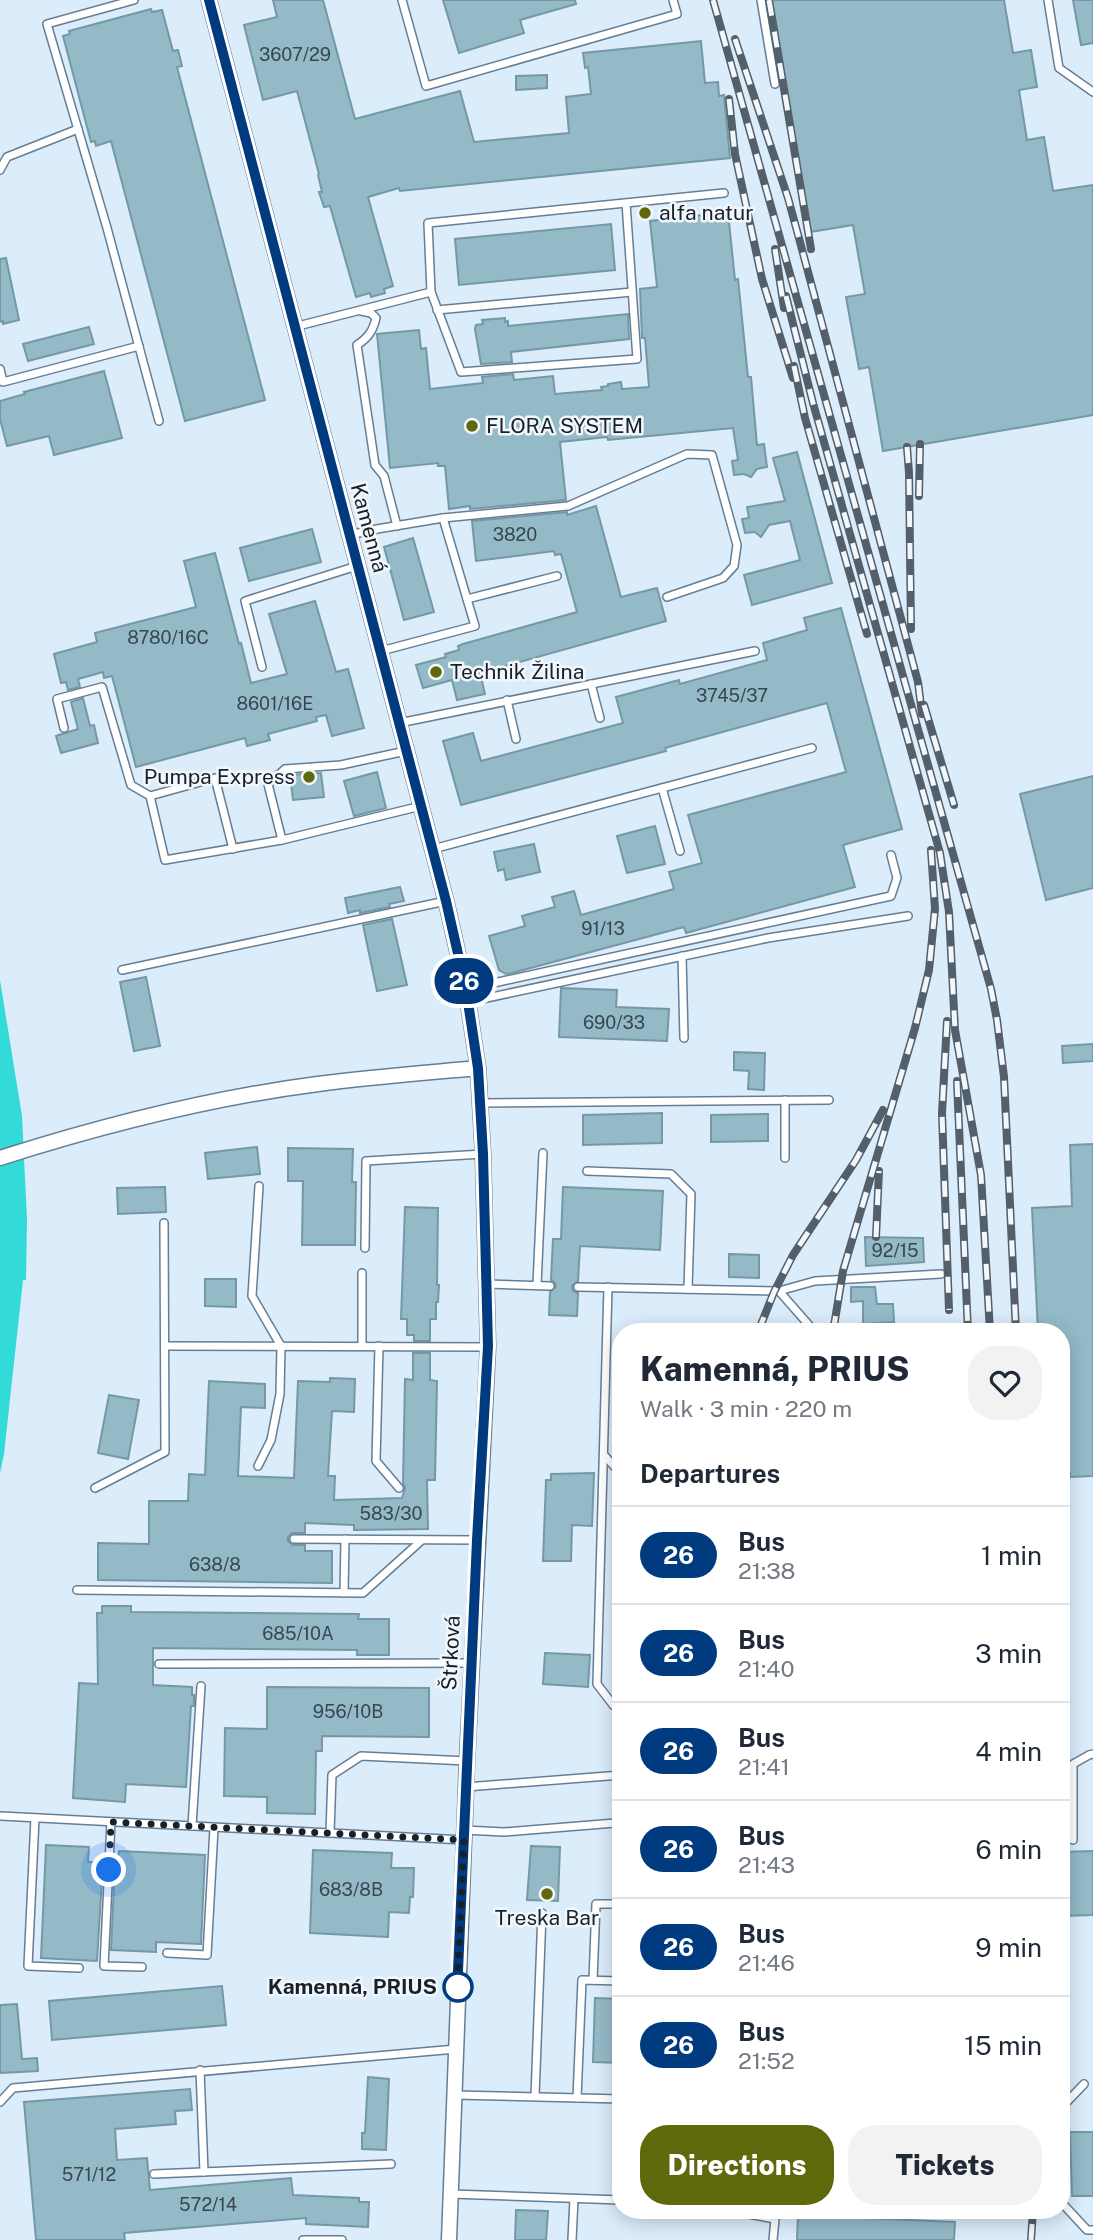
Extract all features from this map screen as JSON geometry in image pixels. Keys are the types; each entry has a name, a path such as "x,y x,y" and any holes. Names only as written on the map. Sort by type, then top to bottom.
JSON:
{"street":[{"name":"Kamenná","path":"209,0 433,849 467,996 478,1068"},
{"name":"Štrková","path":"449,2240 467,1761 488,1346 478,1068"},
{"path":"0,1158 108,1125 239,1097 318,1084 478,1068"}],"lane":[{"path":"134,0 47,24 159,421"},
{"path":"402,0 426,86 677,14 673,0"},
{"path":"761,0 775,84"},
{"path":"1048,0 1059,68 1093,92"},
{"path":"0,170 7,157 78,129"},
{"path":"626,203 637,359 461,372 431,292 428,223 724,193"},
{"path":"295,327 431,292"},
{"path":"437,310 632,292"},
{"path":"361,312 371,313 376,318 374,328 367,338 357,345 376,466 384,476 397,526"},
{"path":"0,369 3,382 139,346"},
{"path":"349,536 443,519 568,506 687,453 712,455 737,545 734,566 723,578 667,597"},
{"path":"380,651 475,626 443,519"},
{"path":"262,667 244,601 357,566"},
{"path":"467,599 557,576"},
{"path":"399,723 755,651"},
{"path":"591,684 600,718"},
{"path":"64,728 57,699 102,687 131,785 150,796 215,778 233,849"},
{"path":"506,700 516,739"},
{"path":"433,849 812,748"},
{"path":"282,840 268,784 285,769 341,765 407,751"},
{"path":"662,788 680,851"},
{"path":"150,796 164,860 282,840 421,806"},
{"path":"467,996 891,896 897,878 891,855"},
{"path":"122,970 446,901"},
{"path":"467,996 768,938 908,916"},
{"path":"682,956 684,1038"},
{"path":"785,1100 785,1158"},
{"path":"481,1103 829,1100"},
{"path":"537,1285 543,1153"},
{"path":"365,1248 366,1161 483,1154"},
{"path":"587,1171 671,1174 691,1194 688,1289"},
{"path":"258,1186 252,1296 281,1346 280,1394 271,1440 258,1466"},
{"path":"95,1488 165,1452 164,1223"},
{"path":"362,1273 362,1346"},
{"path":"578,1287 779,1292 815,1282 941,1274"},
{"path":"487,1284 550,1286"},
{"path":"608,1287 597,1684 612,1703"},
{"path":"779,1292 807,1323"},
{"path":"165,1346 488,1346"},
{"path":"379,1346 376,1461 399,1488"},
{"path":"604,1455 612,1464"},
{"path":"294,1539 477,1540"},
{"path":"344,1593 345,1539"},
{"path":"77,1590 363,1593 422,1540"},
{"path":"159,1664 472,1663"},
{"path":"192,1826 201,1686"},
{"path":"1073,1840 1073,1764 1093,1754"},
{"path":"330,1833 332,1775 361,1756 467,1761"},
{"path":"466,1787 612,1776"},
{"path":"1,1816 330,1833 464,1835 612,1823"},
{"path":"35,1818 28,1966 79,1968"},
{"path":"111,1822 104,1966 142,1967"},
{"path":"167,1953 207,1955 214,1828"},
{"path":"593,1980 597,1903 612,1904"},
{"path":"535,2096 541,1913"},
{"path":"577,2098 582,1980 612,1981"},
{"path":"0,2102 13,2088 456,2049"},
{"path":"200,2070 204,2172"},
{"path":"1070,2099 1084,2084"},
{"path":"454,2095 612,2099"},
{"path":"154,2174 391,2164"},
{"path":"451,2194 612,2200"},
{"path":"572,2240 574,2199"},
{"path":"1070,2212 1087,2230 1093,2230"},
{"path":"773,2240 775,2219"},
{"path":"303,2240 342,2240"}],"shaded area":[{"path":"0,980 22,1116 27,1220 26,1280 23,1280 0,1473"}],"building":[{"path":"273,0 323,0 355,119 460,91 474,142 569,133 566,97 591,94 588,67 585,68 583,53 701,41 705,83 718,82 719,96 724,95 730,158 400,191 399,188 368,197 393,286 384,289 385,293 356,297 330,206 324,207 319,192 322,192 319,174 297,91 263,100 244,25 277,17"},
{"path":"443,0 575,0 576,4 520,20 524,33 459,53"},
{"path":"771,0 1004,0 1013,53 1031,50 1035,74 1037,87 1019,90 1027,140 1044,137 1053,191 1093,185 1093,415 883,451 869,367 859,369 846,297 865,294 853,225 810,232"},
{"path":"1073,0 1093,0 1093,43 1081,45"},
{"path":"151,9 152,12 162,10 173,51 178,50 182,66 177,67 265,400 185,421 111,141 96,146 95,141 91,142 63,36 70,34 69,31"},
{"path":"547,75 547,88 516,90 516,76"},
{"path":"728,212 748,377 751,377 757,445 764,444 767,467 757,469 751,477 744,474 734,475 732,461 738,460 733,428 560,442 566,500 470,509 470,506 449,509 445,466 438,466 438,463 390,468 377,334 419,330 421,349 426,348 430,389 483,383 482,377 513,374 514,380 553,376 555,394 602,390 601,387 608,384 621,382 622,389 649,387 645,338 642,338 640,289 657,287 650,221"},
{"path":"611,224 615,270 459,285 455,239"},
{"path":"6,258 19,320 3,324 3,321 0,322 0,259"},
{"path":"628,314 629,339 511,352 512,362 481,364 475,329 476,325 483,324 482,320 505,318 508,326"},
{"path":"89,327 94,344 28,361 23,344"},
{"path":"104,371 122,438 54,455 49,436 7,446 0,419 0,401"},
{"path":"797,452 832,583 752,605 744,575 800,560 790,521 769,525 761,537 755,532 745,533 742,519 749,518 747,507 785,501 773,458"},
{"path":"596,506 621,597 657,588 666,621 480,673 485,694 457,700 452,680 423,688 416,665 446,657 445,654 459,650 458,646 463,644 577,612 561,554 555,555 554,551 476,561 472,521 567,512 567,515"},
{"path":"312,529 321,562 249,581 240,548"},
{"path":"413,538 434,612 404,620 384,547"},
{"path":"215,553 251,683 287,674 269,614 315,601 336,672 348,669 364,728 332,736 326,715 316,717 317,721 268,734 270,740 247,746 245,738 136,767 112,676 104,678 103,672 78,679 80,687 68,690 66,682 61,683 54,654 97,642 95,633 196,607 184,561"},
{"path":"841,608 902,829 843,845 855,887 686,933 684,927 512,973 506,974 499,970 489,936 525,926 522,916 555,907 552,897 574,891 581,915 674,889 669,872 702,863 688,815 846,772 827,703 665,748 666,751 461,805 443,741 473,733 481,761 623,723 616,697 679,680 680,684 767,660 763,643 807,630 804,618"},
{"path":"83,698 90,726 94,725 98,743 61,753 56,736 78,729 71,702"},
{"path":"377,772 386,808 354,816 344,781"},
{"path":"321,773 324,797 293,800 290,775"},
{"path":"1093,776 1093,888 1046,900 1020,794"},
{"path":"655,826 665,864 627,873 617,836"},
{"path":"534,844 540,872 506,880 504,869 498,871 494,852"},
{"path":"400,887 404,901 389,904 390,907 348,913 345,898"},
{"path":"392,919 407,985 377,991 363,925"},
{"path":"146,977 160,1046 134,1051 120,982"},
{"path":"561,988 617,990 616,1007 669,1009 667,1041 559,1037"},
{"path":"1093,1044 1093,1061 1063,1063 1062,1046"},
{"path":"734,1052 765,1053 764,1090 748,1089 749,1071 734,1070"},
{"path":"662,1113 662,1143 583,1145 583,1115"},
{"path":"768,1114 768,1141 711,1142 711,1115"},
{"path":"1093,1144 1093,1476 1070,1477 1070,1323 1038,1323 1032,1208 1072,1206 1070,1145"},
{"path":"257,1147 260,1174 208,1179 205,1153"},
{"path":"288,1148 353,1149 352,1182 356,1182 355,1245 302,1245 303,1181 288,1181"},
{"path":"165,1187 166,1212 118,1214 117,1188"},
{"path":"563,1187 663,1191 660,1250 580,1246 578,1281 572,1286 573,1291 578,1293 577,1316 549,1315 550,1292 556,1287 551,1280 553,1239 561,1239"},
{"path":"405,1207 438,1208 438,1302 436,1319 430,1319 430,1341 414,1341 414,1335 407,1335 407,1319 401,1319"},
{"path":"865,1237 923,1238 924,1262 866,1266"},
{"path":"729,1254 759,1255 759,1278 729,1277"},
{"path":"205,1279 236,1279 236,1307 205,1306"},
{"path":"851,1287 875,1287 877,1304 893,1304 894,1322 863,1323 863,1301 851,1302"},
{"path":"413,1353 430,1353 430,1380 437,1381 435,1480 427,1480 428,1529 354,1530 354,1525 305,1523 305,1533 292,1533 288,1541 293,1545 305,1545 305,1551 332,1551 332,1583 98,1580 98,1543 149,1544 149,1501 188,1501 189,1474 205,1475 209,1381 265,1384 265,1408 241,1407 238,1476 294,1478 298,1381 330,1382 330,1378 355,1379 354,1412 332,1411 328,1476 335,1476 334,1500 402,1498 405,1488 405,1379 413,1380"},
{"path":"109,1395 139,1400 128,1459 98,1453"},
{"path":"594,1473 592,1526 572,1525 571,1561 543,1561 546,1480 551,1480 551,1474"},
{"path":"102,1606 131,1606 131,1612 359,1614 358,1619 389,1619 389,1655 357,1655 357,1650 153,1648 153,1685 192,1687 194,1695 186,1787 126,1784 125,1802 73,1798 79,1683 98,1684 97,1613 102,1613"},
{"path":"545,1653 590,1655 588,1687 543,1684"},
{"path":"267,1687 429,1688 429,1737 322,1736 322,1751 316,1751 315,1814 267,1813 267,1797 224,1796 225,1728 267,1729"},
{"path":"46,1845 89,1847 88,1862 103,1862 97,1961 41,1958"},
{"path":"531,1846 560,1847 558,1901 527,1900"},
{"path":"313,1850 392,1853 391,1868 414,1868 413,1897 410,1897 409,1913 389,1912 388,1937 310,1933"},
{"path":"119,1851 205,1855 201,1944 156,1942 156,1952 111,1950 115,1863 118,1863"},
{"path":"1093,1851 1093,1915 1070,1916 1070,1852"},
{"path":"222,1986 226,2025 52,2040 49,2001"},
{"path":"595,1998 612,1999 612,2063 593,2062"},
{"path":"17,2004 22,2059 37,2058 38,2071 0,2073 0,2005"},
{"path":"368,2077 389,2079 386,2150 362,2149"},
{"path":"190,2089 192,2110 175,2111 176,2124 115,2129 117,2160 147,2158 150,2190 291,2178 293,2195 359,2198 359,2202 369,2202 368,2227 306,2224 306,2218 124,2233 125,2240 36,2240 24,2102"},
{"path":"1070,2132 1093,2132 1093,2196 1072,2196"},
{"path":"516,2210 548,2211 546,2240 515,2240"},
{"path":"798,2219 955,2222 954,2240 797,2240"}],"railway":[{"path":"713,0 991,989 1004,1077 1016,1323"},
{"path":"769,0 811,249"},
{"path":"735,39 788,198 918,682 922,714"},
{"path":"729,99 735,154 762,279 793,378"},
{"path":"775,249 784,308"},
{"path":"786,296 813,403 940,853 949,912 955,1030 981,1175 989,1323"},
{"path":"794,366 805,418 867,634"},
{"path":"919,496 920,444"},
{"path":"907,447 911,629"},
{"path":"924,705 954,805"},
{"path":"834,1323 843,1271 915,1028 929,970 935,909 931,850"},
{"path":"947,1021 942,1113 949,1310"},
{"path":"957,1081 968,1323"},
{"path":"762,1323 793,1255 856,1160 883,1110"},
{"path":"876,1237 879,1171"},
{"path":"1031,2240 1032,2219"}],"bus line":[{"name":"26","path":"209,0 446,901 466,989 478,1068 488,1346 457,1994"}],"place":[{"name":"alfa natur","path":"645,213"},
{"name":"FLORA SYSTEM","path":"472,426"},
{"name":"Technik Žilina","path":"436,672"},
{"name":"Pumpa Express","path":"309,777"},
{"name":"Treska Bar","path":"547,1894"},
{"name":"Kamenná, PRIUS","path":"458,1987"}],"route":[{"path":"109,1870 111,1822 464,1840 457,1994 458,1987"}]}
